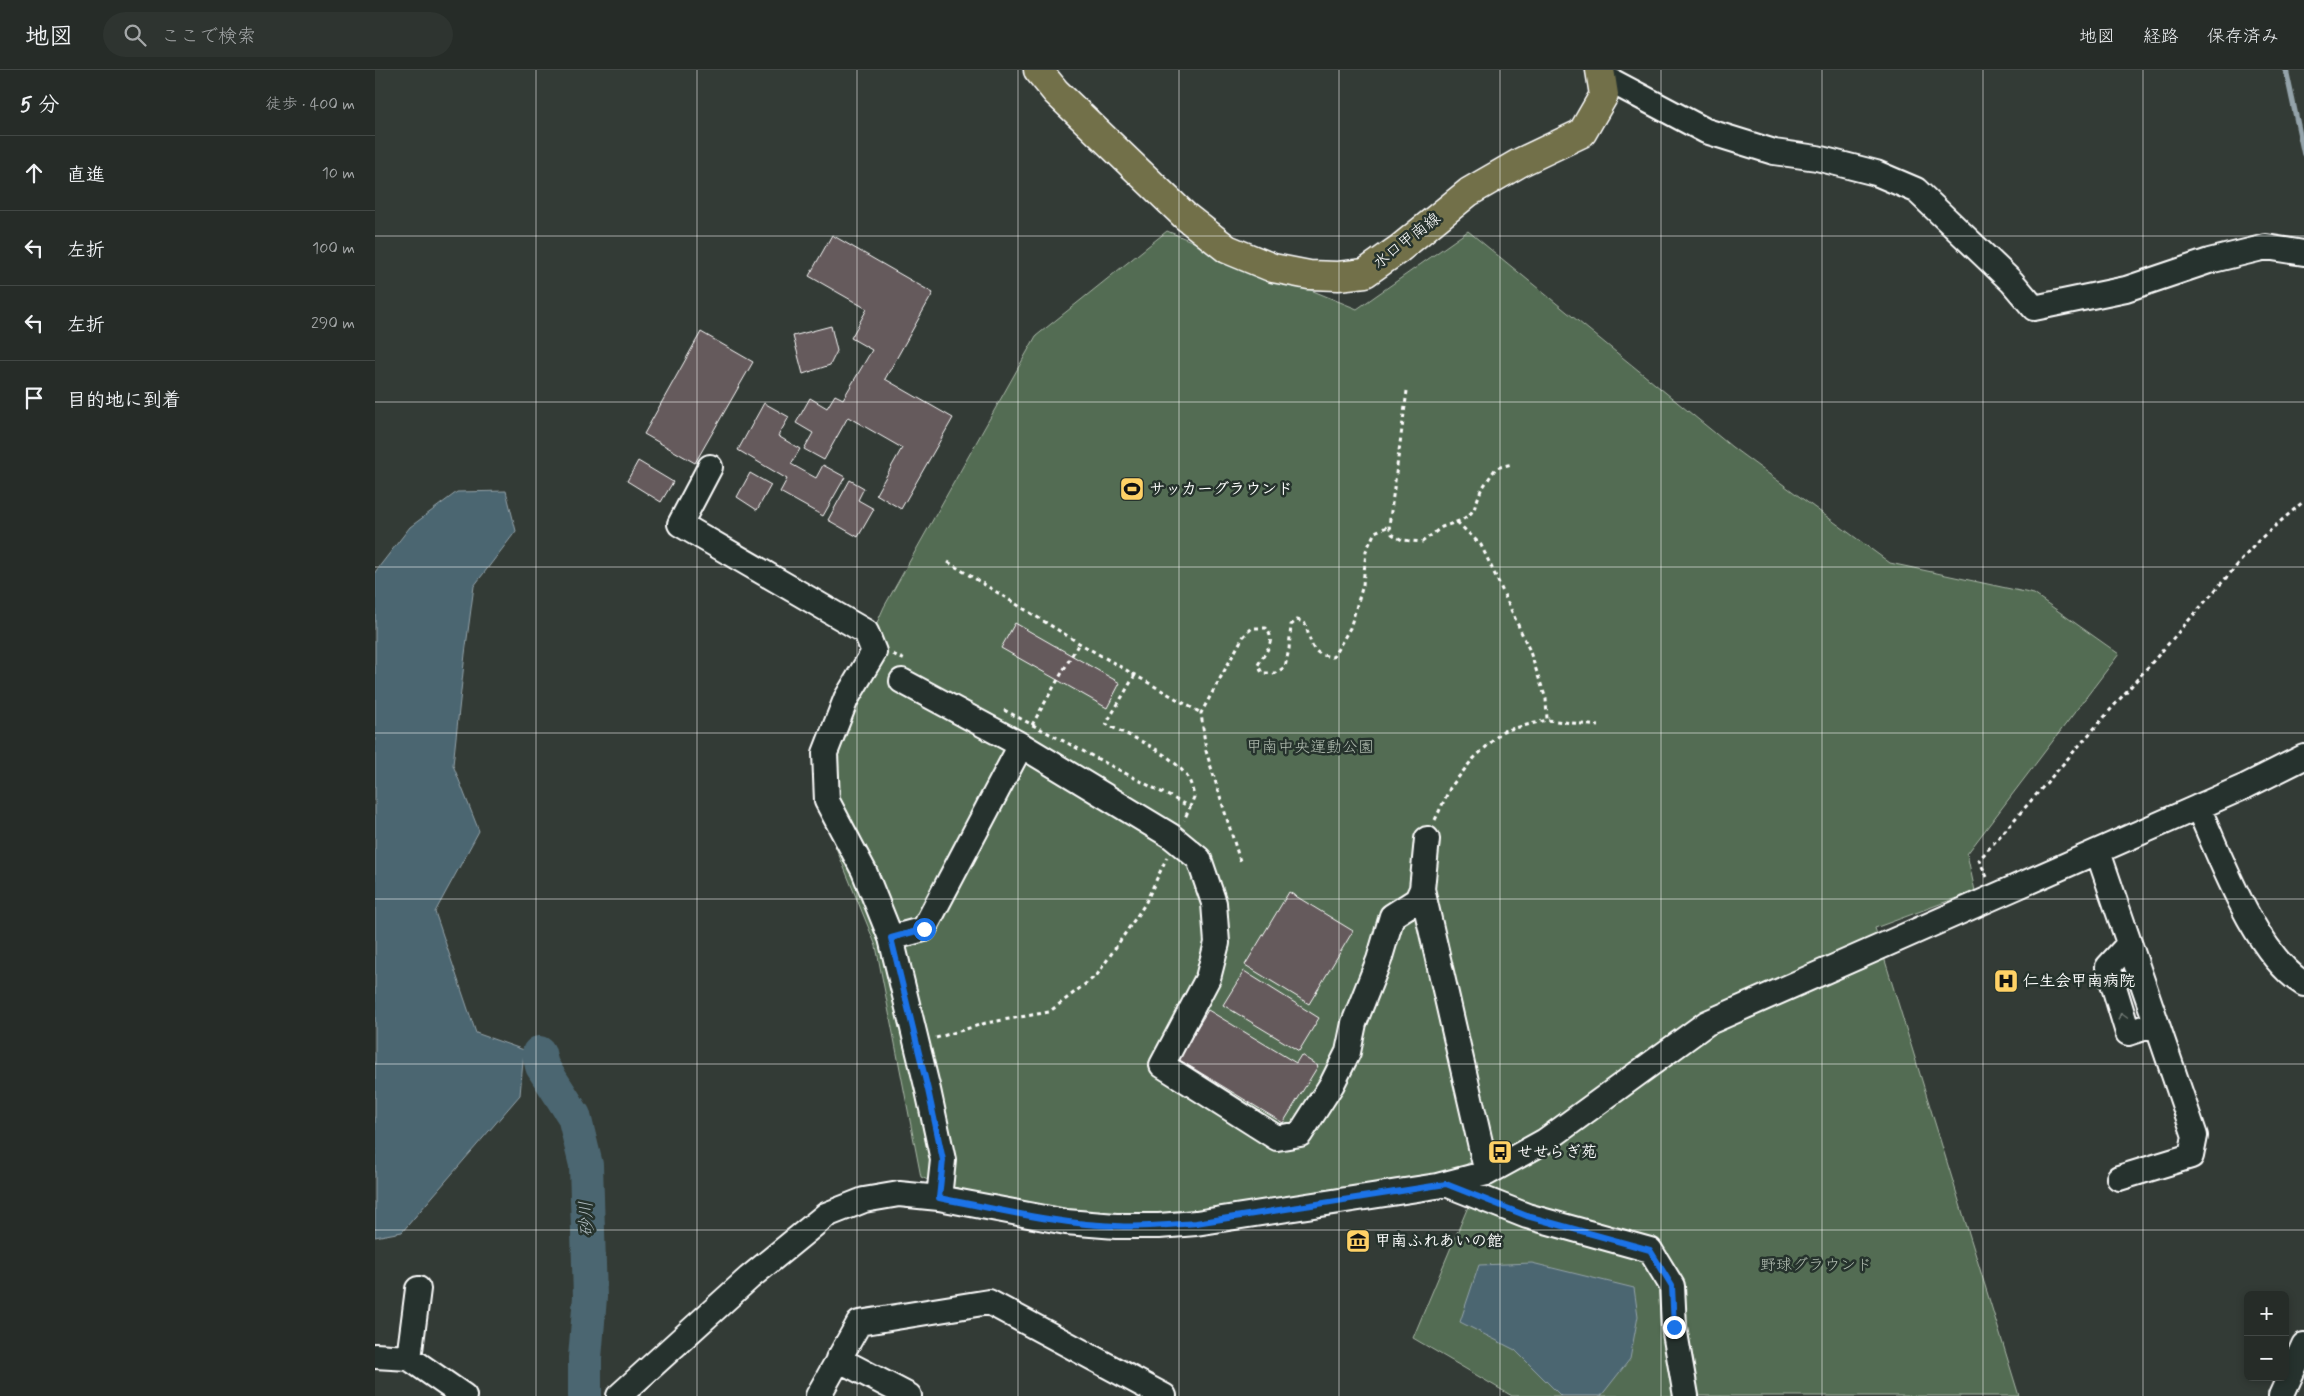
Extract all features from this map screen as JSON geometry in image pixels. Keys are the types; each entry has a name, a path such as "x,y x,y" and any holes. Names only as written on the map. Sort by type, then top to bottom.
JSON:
{"main road":[{"name":"水口甲南線","path":"1038,70 1056,92 1178,209 1227,249 1273,268 1309,274 1338,276 1365,273 1399,249 1469,192 1521,162 1582,133 1604,96 1601,73"}],"street":[{"path":"1601,73 1705,131 1773,152 1817,158 1876,173 1916,190 2012,282 2034,308 2126,289 2209,261 2266,247 2304,253"},
{"path":"710,467 680,524 866,632 880,651 846,699 825,753 827,801 864,871 891,938 943,1160 939,1198"},
{"path":"907,672 1021,746 1171,836 1199,859 1214,904 1217,943 1208,978 1161,1065 1277,1138 1300,1134 1331,1084 1349,1052 1353,1023 1379,960 1392,916 1417,900 1422,889"},
{"path":"891,938 924,929 1021,746"},
{"path":"619,1396 749,1278 826,1215 864,1200 899,1194 939,1198 1066,1222 1115,1226 1159,1226 1196,1223 1446,1184 1487,1173 1545,1140 1707,1023 2098,852 2304,757"},
{"path":"2198,807 2233,887 2269,951 2295,979 2304,984"},
{"path":"1427,839 1422,889 1487,1173"},
{"path":"2098,852 2195,1136 2191,1156 2119,1178"},
{"path":"1446,1184 1527,1216 1650,1250 1672,1286 1674,1327 1686,1396"},
{"path":"409,1358 418,1289"},
{"path":"818,1396 859,1323 989,1302 1164,1396"},
{"path":"2281,1396 2304,1345"},
{"path":"375,1356 409,1358 464,1396"},
{"path":"838,1359 909,1396"}],"path":[{"path":"1407,391 1389,526 1392,534 1402,540 1422,542 1442,527 1457,522 1474,510 1481,490 1496,468 1511,464"},
{"path":"1997,896 1979,860 2260,538 2304,501"},
{"path":"1457,522 1481,545 1529,649 1547,699 1547,720"},
{"path":"1240,861 1207,750 1201,713 1243,637 1252,628 1266,628 1271,635 1272,642 1258,665 1262,673 1276,673 1285,667 1291,625 1297,620 1304,622 1311,647 1321,656 1333,657 1350,628 1353,612 1363,584 1366,552 1375,532 1389,526"},
{"path":"948,562 1079,643 1201,713"},
{"path":"1021,746 1079,643"},
{"path":"880,651 907,672"},
{"path":"1135,675 1106,724 1156,749 1188,778 1195,796 1182,825"},
{"path":"998,707 1190,807"},
{"path":"1427,839 1449,788 1472,760 1503,731 1547,720 1599,726"},
{"path":"934,1045 932,1039 986,1022 1049,1012 1097,974 1145,904 1170,851"}],"green space":[{"name":"甲南中央運動公園","path":"1167,231 1357,309 1468,231 1732,447 1890,563 2034,594 2119,654 1967,854 1975,891 1875,928 2019,1396 1512,1396 1413,1338 1493,1147 1456,1171 1312,1196 1163,1216 1060,1212 961,1194 921,1177 876,946 825,821 817,757 884,607 1036,336"}],"water":[{"path":"506,491 516,531 474,586 453,765 479,831 435,912 476,1033 524,1050 520,1095 402,1232 375,1237 375,572 410,527 457,492"},
{"path":"1532,1263 1634,1288 1638,1316 1630,1359 1601,1396 1561,1396 1515,1350 1460,1322 1479,1265"}],"building":[{"path":"832,235 933,293 885,379 953,418 901,509 876,494 902,448 848,417 824,460 804,449 813,433 796,423 810,398 827,408 835,395 843,399 872,350 851,338 867,309 809,276"},
{"path":"831,326 837,351 830,365 803,374 793,336"},
{"path":"701,332 753,362 695,463 644,434"},
{"path":"764,403 789,417 778,436 800,449 791,464 816,478 823,465 845,477 823,516 780,492 787,479 738,450"},
{"path":"638,461 673,482 661,502 627,481"},
{"path":"750,473 771,485 757,510 737,497"},
{"path":"850,480 864,488 858,500 874,509 858,537 828,520"},
{"path":"1015,623 1120,683 1107,708 1001,648"},
{"path":"1289,892 1353,931 1309,1004 1245,965"},
{"path":"1244,971 1319,1018 1299,1051 1223,1005"},
{"path":"1208,1010 1296,1063 1301,1055 1318,1066 1283,1123 1178,1059"}],"waterway":[{"path":"2286,70 2304,154"},
{"name":"砂川","path":"539,1053 542,1066 574,1116 586,1165 590,1297 585,1358 585,1396"}],"place":[{"name":"サッカーグラウンド","path":"1132,489"},
{"name":"仁生会甲南病院","path":"2006,981"},
{"name":"せせらぎ苑","path":"1500,1152"},
{"name":"甲南ふれあいの館","path":"1358,1241"}],"route":[{"path":"924,929 891,938 943,1160 939,1198 1066,1222 1115,1226 1159,1226 1196,1223 1446,1184 1527,1216 1650,1250 1672,1286 1674,1327"}],"park label":[{"name":"野球グラウンド","path":"1816,1265"}]}
